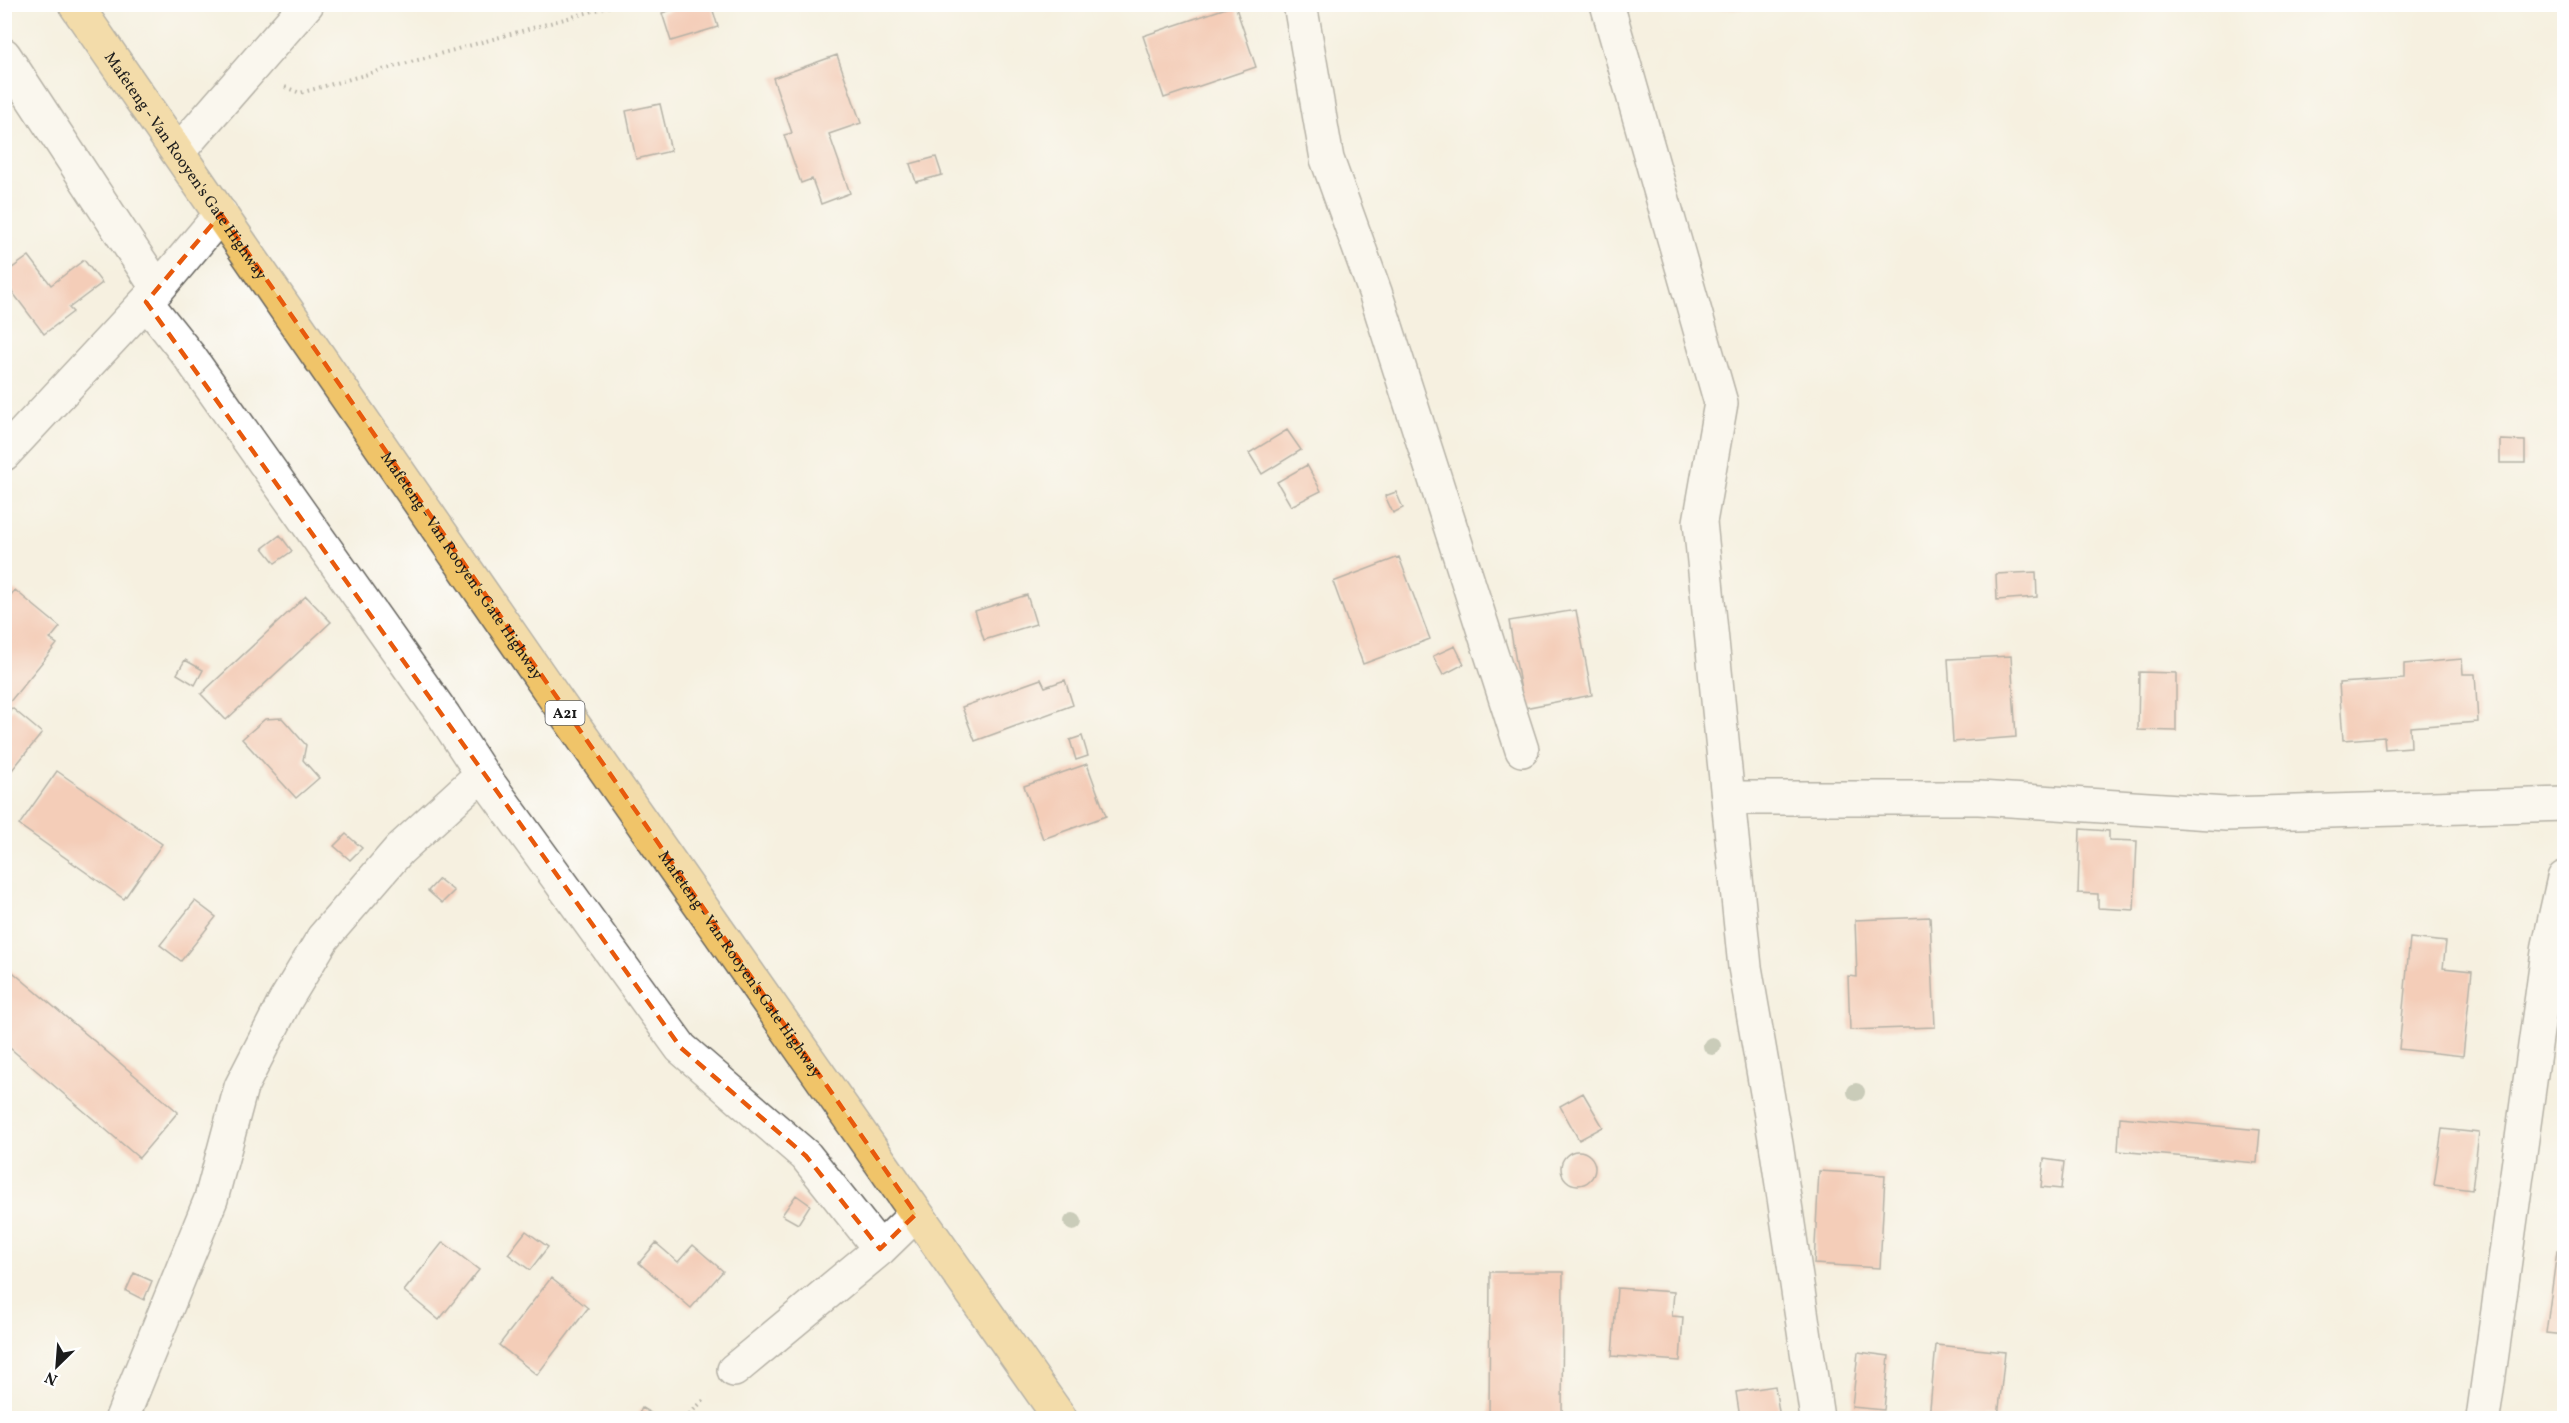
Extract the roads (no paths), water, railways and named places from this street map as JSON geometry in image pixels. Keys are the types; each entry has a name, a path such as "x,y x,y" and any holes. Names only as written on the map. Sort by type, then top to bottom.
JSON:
{"main road":[{"name":"Mafeteng - Van Rooyen's Gate Highway","path":"75,4 554,697 1060,1419"}],"street":[{"path":"178,152 307,4"},
{"path":"1300,4 1327,159 1379,303 1521,750"},
{"path":"1607,4 1721,402 1700,522 1745,967 1776,1144 1817,1419"},
{"path":"4,55 196,366 444,716 482,774 681,1048 806,1156 880,1249"},
{"path":"4,454 152,296 221,214"},
{"path":"122,1419 211,1199 241,1087 285,1000 323,938 399,850 482,774"},
{"path":"1728,798 1978,798 2226,813 2565,804"},
{"path":"2483,1419 2549,945 2565,878"},
{"path":"735,1370 880,1249 916,1214"}]}
